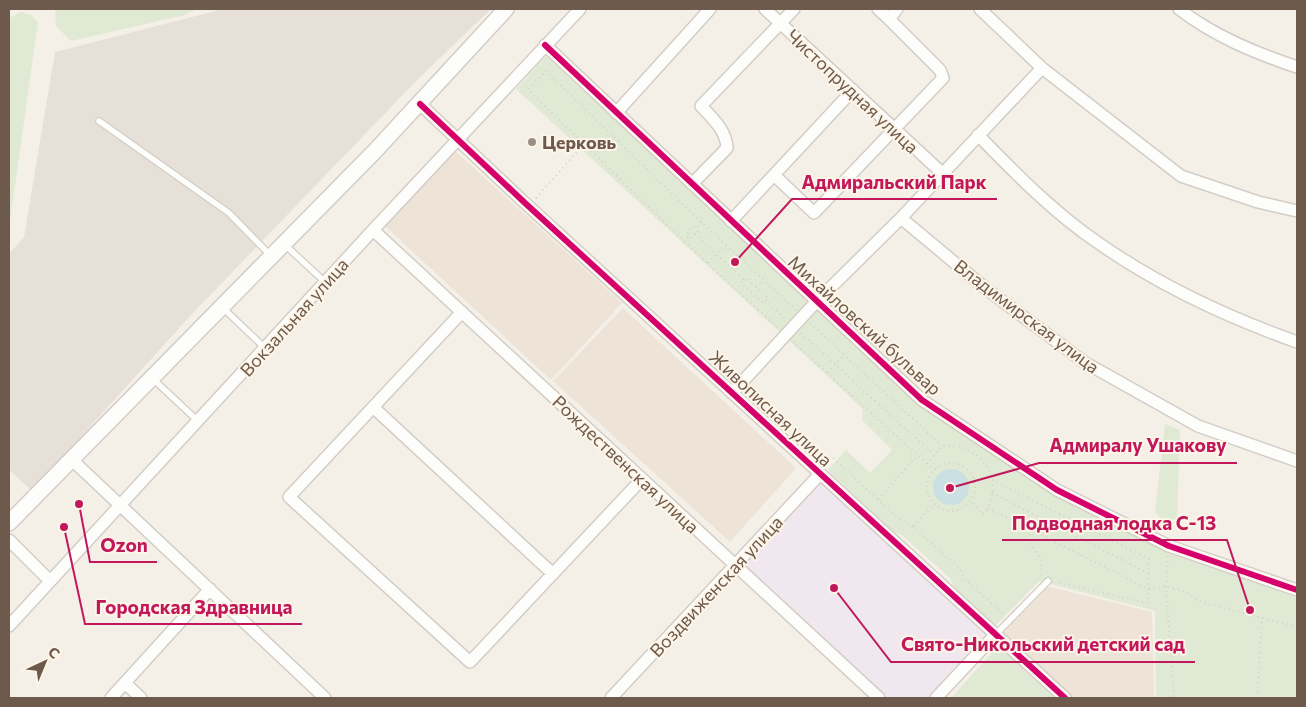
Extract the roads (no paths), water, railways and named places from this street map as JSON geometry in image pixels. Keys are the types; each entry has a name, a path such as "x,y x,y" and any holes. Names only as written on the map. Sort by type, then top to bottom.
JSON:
{"main road":[{"path":"9,523 420,104 506,9"}],"street":[{"name":"Вокзальная улица","path":"9,626 458,138 580,9"},
{"path":"616,113 710,9"},
{"name":"Чистопрудная улица","path":"765,9 942,173"},
{"path":"692,184 727,148 726,138 718,124 701,106 794,9"},
{"path":"774,175 814,213 942,78 943,73 878,9"},
{"path":"889,18 897,9"},
{"path":"980,9 1042,68 1181,176 1258,202 1297,210"},
{"path":"1179,9 1198,23 1255,53 1297,68"},
{"name":"Михайловский бульвар","path":"545,45 922,400 1057,490 1169,546 1297,590"},
{"path":"732,393 802,316 901,218 1042,68"},
{"path":"731,221 853,90"},
{"name":"Живописная улица","path":"420,104 528,206 1065,698"},
{"path":"978,135 1022,180 1096,242 1181,294 1267,332 1297,342"},
{"name":"Владимирская улица","path":"901,218 984,288 1084,362 1198,426 1297,461"},
{"name":"Рождественская улица","path":"373,230 879,698"},
{"path":"462,312 289,497 470,662 642,479"},
{"path":"373,407 553,574"},
{"path":"71,459 325,698"},
{"name":"Воздвиженская улица","path":"611,698 820,474"},
{"path":"9,540 50,581"},
{"path":"111,698 210,589"},
{"path":"936,698 995,635"},
{"path":"125,683 141,698"}],"lane":[{"path":"99,120 229,213 271,256"},
{"path":"284,243 325,282"},
{"path":"221,306 265,348"},
{"path":"152,377 198,421"},
{"path":"995,635 1048,581"}],"place":[{"name":"Церковь","path":"532,142"},
{"name":"Адмиральский Парк","path":"735,262"},
{"name":"Адмиралу Ушакову","path":"950,488"},
{"name":"Ozon","path":"79,504"},
{"name":"Городская Здравница","path":"64,527"},
{"name":"Свято-Никольский детский сад","path":"834,588"},
{"name":"Подводная лодка С-13","path":"1250,610"}]}
